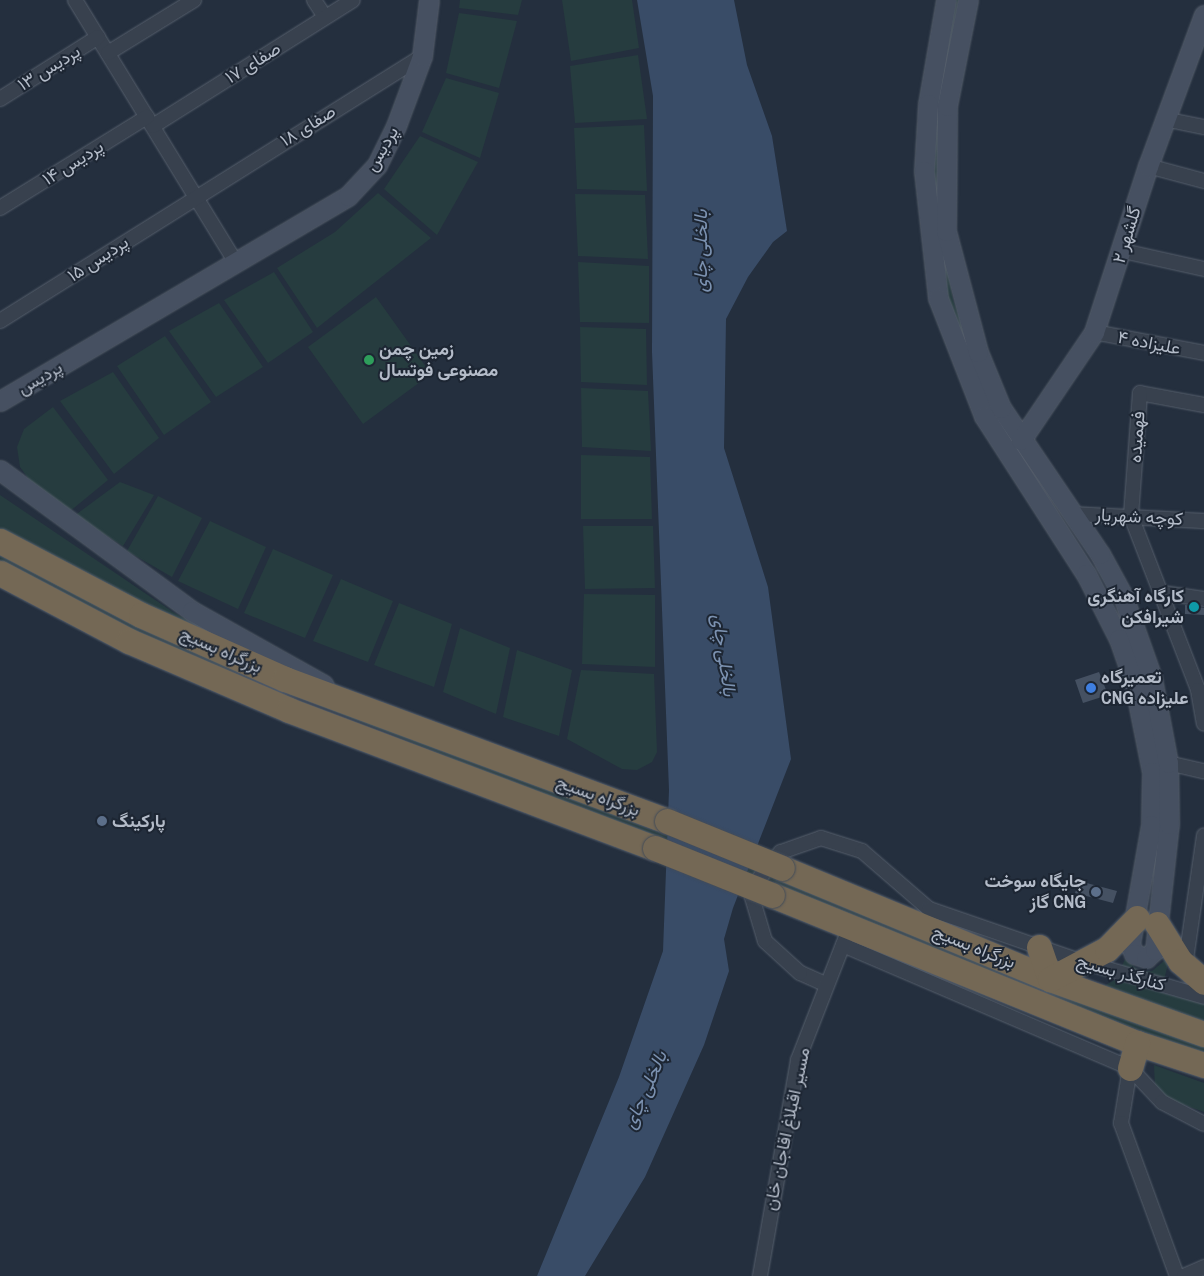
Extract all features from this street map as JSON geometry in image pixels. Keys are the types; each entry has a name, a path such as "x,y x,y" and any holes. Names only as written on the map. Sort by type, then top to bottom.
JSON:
{"highway":[{"name":"بزرگراه بسیج","path":"0,541 141,615 389,720 667,821 1050,979 1204,1034"},
{"name":"بزرگراه بسیج","path":"0,573 129,641 288,710 655,848 772,895 847,936 1137,1043 1204,1065"},
{"path":"1039,947 1050,979 1083,962 1147,921 1185,966 1204,982"},
{"path":"1130,1068 1137,1043"}],"main road":[{"name":"پردیس","path":"0,401 348,196 377,165 422,56 429,0"},
{"path":"946,0 928,104 924,171 938,298 984,416 1086,574 1118,639 1144,723 1152,772 1152,825 1147,921"},
{"path":"968,0 948,106 946,231 978,352 1021,440 1074,514 1132,620 1152,678 1168,763 1169,824 1147,921"},
{"name":"گلشهر ۲","path":"1021,440 1094,332 1123,251 1164,119 1204,15"},
{"path":"0,470 192,611 389,720"},
{"path":"1053,525 1074,514"}],"street":[{"path":"76,0 236,263"},
{"name":"پردیس ۱۳","path":"108,53 194,0"},
{"path":"314,0 325,17"},
{"name":"صفای ۱۷","path":"150,121 353,0"},
{"name":"پردیس ۱۳","path":"0,99 98,37"},
{"name":"صفای ۱۸","path":"195,196 422,56"},
{"path":"1164,119 1204,127"},
{"name":"پردیس ۱۴","path":"0,208 150,121"},
{"path":"1148,166 1204,181"},
{"name":"پردیس ۱۵","path":"0,321 195,196"},
{"path":"1123,251 1204,269"},
{"name":"علیزاده ۴","path":"1094,332 1204,353"},
{"name":"فهمیده","path":"1132,516 1140,393 1204,405"},
{"name":"کوچه شهریار","path":"1074,514 1204,521"},
{"path":"1132,516 1201,690 1204,723"},
{"path":"1163,593 1204,598"},
{"path":"1168,763 1204,771"},
{"path":"1185,966 1204,834"},
{"name":"کنارگذر بسیج","path":"824,984 800,973 765,940 755,918 752,897 758,880 781,852 821,838 862,851 928,909 1083,962 1204,997"},
{"path":"847,936 1130,1068 1162,1102 1204,1124"},
{"name":"مسیر اقبلاغ اقاجان خان","path":"760,1276 798,1060 824,984 847,936"},
{"path":"1130,1068 1121,1123 1178,1276"},
{"path":"1184,1276 1204,1267"}],"green space":[{"path":"460,0 522,0 518,15 459,8"},
{"path":"562,0 632,0 639,48 571,61"},
{"path":"952,0 959,0 946,66 938,209 953,300 1000,428 996,431 947,304 932,211 934,111"},
{"path":"459,13 517,21 499,88 446,73"},
{"path":"638,55 647,119 575,123 570,66"},
{"path":"446,78 499,93 480,158 422,132"},
{"path":"644,125 647,191 577,189 574,128"},
{"path":"420,136 478,162 437,235 384,189"},
{"path":"378,193 431,238 317,328 277,268 335,232"},
{"path":"575,194 645,195 648,259 578,256"},
{"path":"578,262 649,266 649,323 580,322"},
{"path":"274,272 313,332 268,363 224,300"},
{"name":"زمین چمن مصنوعی فوتسال","path":"376,297 431,374 363,424 308,347"},
{"path":"219,303 263,367 216,397 169,331"},
{"path":"580,327 646,329 647,385 581,382"},
{"path":"165,336 211,402 164,435 117,366"},
{"path":"113,372 159,438 114,474 60,401"},
{"path":"581,388 648,391 651,451 582,447"},
{"path":"53,407 108,480 69,512 33,485 20,467 17,447 24,429"},
{"path":"581,455 650,457 652,519 581,519"},
{"path":"120,482 154,495 123,546 74,516"},
{"path":"0,495 173,612 259,658 161,617 0,532"},
{"path":"158,496 202,518 172,577 127,551"},
{"path":"210,521 266,547 238,609 178,581"},
{"path":"583,526 653,526 655,588 585,589"},
{"path":"273,549 333,575 305,638 244,613"},
{"path":"0,554 156,635 1204,1047 1204,1056 153,640 0,562"},
{"path":"341,579 393,601 368,662 313,641"},
{"path":"584,594 655,595 655,667 582,664"},
{"path":"399,603 452,624 434,687 374,665"},
{"path":"460,628 510,648 496,714 443,692"},
{"path":"517,650 572,670 559,736 503,717"},
{"path":"581,670 654,674 657,752 652,762 637,770 622,769 567,739"},
{"path":"1170,956 1164,980 1121,968 1125,959 1141,972 1152,971"},
{"path":"1115,980 1204,1004 1204,1024 1100,988"},
{"path":"1154,1065 1204,1083 1204,1112 1165,1098 1155,1087"}],"water":[{"name":"بالخلی چای","path":"637,0 734,0 747,65 772,136 787,231 773,242 748,277 726,319 724,448 768,587 791,759 733,908 724,939 729,971 704,1045 645,1177 585,1276 537,1276 619,1077 663,951 669,790 652,352 653,96"}],"building":[{"path":"1185,605 1204,608 1204,615 1185,614"},
{"name":"تعمیرگاه CNG علیزاده","path":"1099,672 1108,695 1083,703 1075,680"},
{"name":"جایگاه سوخت گاز CNG","path":"1079,881 1117,891 1113,903 1075,893"}],"place":[{"name":"زمین چمن مصنوعی فوتسال","path":"369,360"},
{"name":"کارگاه آهنگری شیرافکن","path":"1194,607"},
{"name":"تعمیرگاه CNG علیزاده","path":"1091,688"},
{"name":"پارکینگ","path":"102,821"},
{"name":"جایگاه سوخت گاز CNG","path":"1096,892"}]}
